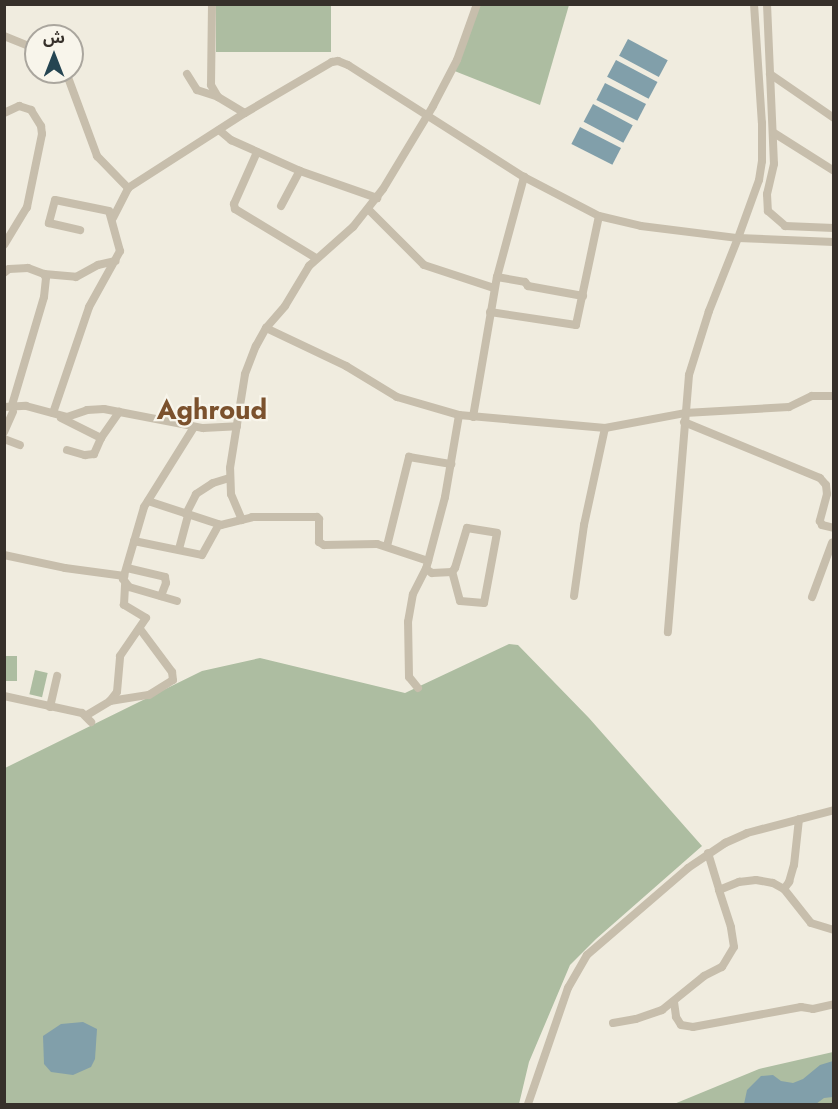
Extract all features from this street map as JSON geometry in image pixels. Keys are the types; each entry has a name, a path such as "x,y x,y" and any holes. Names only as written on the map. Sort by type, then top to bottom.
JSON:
{"street":[{"path":"212,4 211,85 218,97"},
{"path":"242,520 231,495 229,478 248,367 266,328 285,306 309,266 335,243 377,198 457,60 477,4"},
{"path":"668,632 690,375 702,332 759,180 763,153 754,4"},
{"path":"768,4 774,133 774,164 767,194 768,211 784,226 834,228"},
{"path":"4,36 24,44"},
{"path":"113,218 128,188 245,113 338,61 524,177 599,216 640,226 738,238 834,242"},
{"path":"187,74 197,90 218,97 245,113"},
{"path":"770,74 834,118"},
{"path":"70,84 97,156 128,188"},
{"path":"4,113 19,106 31,111 41,126 42,134 27,207 4,245"},
{"path":"219,130 231,140 300,171 377,198"},
{"path":"774,133 834,171"},
{"path":"257,152 234,204 235,209 316,258"},
{"path":"281,206 300,171"},
{"path":"473,417 494,288 524,177"},
{"path":"56,415 92,299 120,251 113,218 106,209 55,200 50,223 80,230"},
{"path":"368,209 424,265 494,288"},
{"path":"490,312 573,326 577,322 599,216"},
{"path":"4,273 9,269 28,268 44,274 76,277 98,265 116,261"},
{"path":"4,432 44,297 44,274"},
{"path":"497,277 525,282 528,286 583,296"},
{"path":"266,328 346,366 397,397 473,417 605,428 782,407 817,395 834,396"},
{"path":"10,408 72,417 92,409 194,427 212,429 237,426"},
{"path":"67,450 94,454 101,438 119,412"},
{"path":"56,415 101,438"},
{"path":"418,688 409,677 406,632 413,594 427,565 451,464 459,415"},
{"path":"685,418 820,478 826,485 820,521 822,525 834,528"},
{"path":"4,696 89,719 110,701 119,686 120,656 140,628 145,616 124,606 125,576 140,516 194,427"},
{"path":"574,596 584,525 605,428"},
{"path":"4,439 20,445"},
{"path":"387,546 409,457 451,464"},
{"path":"179,549 187,514 196,494 213,483 229,478"},
{"path":"148,501 219,524 252,517 317,518 319,519 321,544 329,546 365,543 387,546 427,565 432,573 452,572"},
{"path":"134,542 205,554 219,524"},
{"path":"467,528 497,533 484,603 460,601 452,572 467,528"},
{"path":"812,597 830,562 832,543"},
{"path":"4,555 65,568 125,576 165,577 166,583 160,596"},
{"path":"125,576 160,596 177,601"},
{"path":"110,701 149,695 173,680 172,672 140,628"},
{"path":"50,707 57,676"},
{"path":"528,1104 568,988 587,955 627,918 708,853 747,833 834,810"},
{"path":"784,888 789,882 794,866 799,819"},
{"path":"613,1023 636,1019 674,1002 704,976 722,967 734,947 731,927 708,853"},
{"path":"719,890 739,882 756,880 773,883 784,888 811,923 834,930"},
{"path":"674,1002 676,1017 681,1025 693,1027 801,1007 813,1009 834,1004"}],"green space":[{"path":"216,5 331,5 331,52 216,52"},
{"path":"475,5 569,5 540,105 452,70"},
{"path":"509,644 518,645 589,718 702,846 596,939 570,965 529,1062 519,1104 5,1104 5,768 202,671 260,658 405,693"},
{"path":"5,656 17,656 17,681 5,681"},
{"path":"35,670 48,673 42,697 29,694"},
{"path":"833,1052 833,1104 674,1104 759,1069"}],"water":[{"path":"628,39 668,60 659,77 619,56"},
{"path":"616,60 657,82 649,99 607,77"},
{"path":"605,83 646,104 637,121 596,100"},
{"path":"593,104 633,125 623,143 584,122"},
{"path":"580,127 621,148 612,165 571,144"},
{"path":"83,1022 97,1029 95,1059 91,1067 73,1075 51,1072 44,1064 43,1036 61,1024"},
{"path":"833,1061 833,1097 824,1098 816,1104 744,1104 747,1090 761,1076 773,1075 781,1081 793,1083 803,1079 820,1065"}],"district":[{"name":"Aghroud","path":"212,410"}]}
